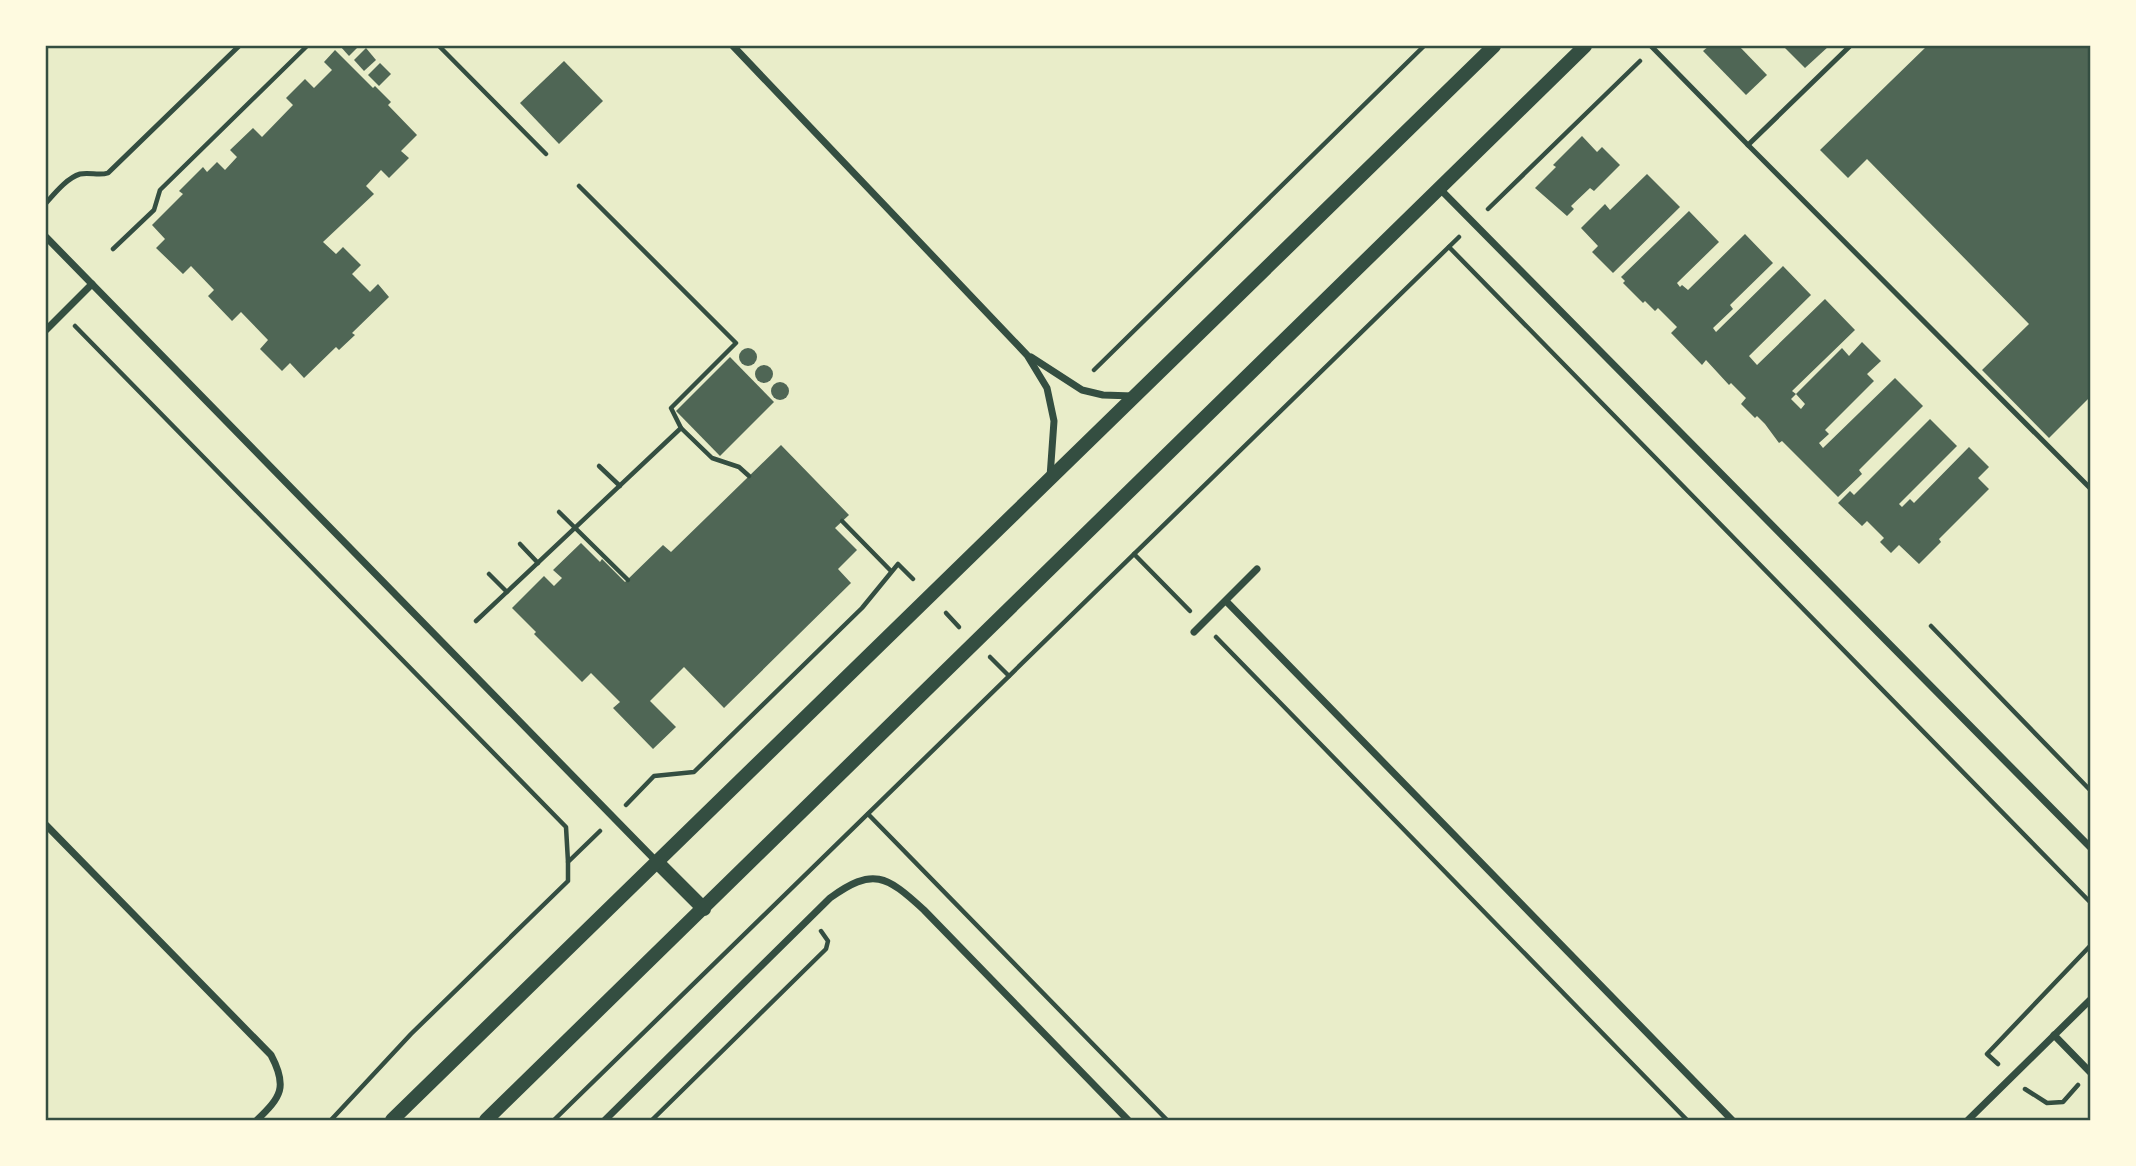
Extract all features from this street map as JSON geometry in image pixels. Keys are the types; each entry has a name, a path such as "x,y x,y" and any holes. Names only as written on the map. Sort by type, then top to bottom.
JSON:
{"main road":[{"path":"392,1121 1493,46"},
{"path":"486,1121 1585,46"},
{"path":"657,862 704,909"}],"street":[{"path":"733,46 1027,355 1047,388 1054,421 1050,477"},
{"path":"1438,187 2091,847"},
{"path":"46,237 657,862"},
{"path":"46,330 92,284"},
{"path":"1027,355 1082,390 1103,395 1133,396"},
{"path":"1194,632 1257,569"},
{"path":"1226,601 1732,1121"},
{"path":"46,825 271,1055 280,1072 281,1086 278,1098 257,1121"},
{"path":"605,1121 830,898 859,879 890,882 904,891 1128,1121"},
{"path":"1968,1121 2091,1000"},
{"path":"2054,1035 2090,1072"}],"lane":[{"path":"46,203 70,180 82,174 108,173 239,46"},
{"path":"1748,145 1850,46"},
{"path":"1652,47 2091,488"}],"path":[{"path":"113,250 155,210 160,190 307,46"},
{"path":"439,46 547,154"},
{"path":"1094,370 1424,46"},
{"path":"554,1121 1652,47"},
{"path":"579,186 737,343 671,408 681,428 712,458 739,467 749,476"},
{"path":"1449,247 2091,902"},
{"path":"62,313 566,827 568,862"},
{"path":"476,621 681,428"},
{"path":"599,466 620,486"},
{"path":"559,512 628,580"},
{"path":"842,521 891,571"},
{"path":"520,544 538,563"},
{"path":"1134,554 1687,1121"},
{"path":"898,564 1009,676"},
{"path":"489,574 507,592"},
{"path":"1931,626 2091,790"},
{"path":"868,814 1167,1121"},
{"path":"652,1121 826,950 828,941 808,919"},
{"path":"2090,1072 2063,1102 2047,1103 2037,1098 1987,1054 2091,947"}],"building":[{"path":"340,46 359,46 349,56"},
{"path":"1709,46 1739,46 1767,75 1746,95 1703,51"},
{"path":"1783,46 1829,46 1805,68"},
{"path":"1927,46 2090,46 2090,397 2049,438 1982,370 2029,324 1867,159 1848,178 1820,150"},
{"path":"366,48 376,60 364,71 354,60"},
{"path":"335,50 391,102 388,105 417,135 401,151 409,158 389,178 381,170 366,186 374,194 323,242 336,254 343,247 361,265 352,274 370,292 378,284 389,297 352,333 355,335 339,350 336,347 304,378 290,363 282,371 260,349 268,340 241,312 232,321 208,296 214,290 191,266 183,274 156,248 165,239 152,225 183,194 179,191 203,167 207,172 217,162 225,170 237,157 230,150 253,128 262,137 293,105 286,98 305,79 314,88 332,70 324,62"},
{"path":"564,61 603,101 559,144 520,103"},
{"path":"380,63 391,74 379,86 368,75"},
{"path":"1582,136 1597,152 1602,147 1620,165 1594,191 1590,188 1571,206 1574,209 1567,216 1535,188"},
{"path":"1647,174 1680,207 1613,273 1592,252 1598,246 1581,228 1605,204 1610,210"},
{"path":"1689,211 1719,242 1677,283 1680,287 1682,285 1688,290 1745,234 1773,263 1730,305 1733,309 1713,328 1716,332 1783,266 1811,295 1749,356 1757,365 1825,299 1855,330 1792,391 1796,394 1842,348 1849,356 1862,342 1881,361 1867,374 1874,381 1825,430 1829,434 1819,443 1823,448 1895,378 1923,406 1859,470 1862,474 1838,497 1782,441 1779,443 1757,416 1755,418 1741,404 1746,398 1731,383 1729,385 1706,360 1702,365 1671,333 1677,327 1658,308 1655,311 1645,301 1643,303 1623,283 1625,281 1621,277","holes":["1796,394 1805,404 1801,409 1791,399"]},
{"path":"744,348 752,348 757,357 755,364 744,366 739,361 739,353"},
{"path":"730,357 774,402 720,456 676,411"},
{"path":"760,365 768,365 773,374 771,381 760,383 755,378 755,370"},
{"path":"776,382 784,382 789,391 787,398 776,400 771,395 771,387"},
{"path":"1930,419 1957,446 1899,504 1902,507 1910,499 1914,503 1969,447 1989,467 1978,478 1989,489 1939,539 1941,542 1919,564 1899,545 1891,553 1880,542 1884,538 1867,521 1862,526 1838,503 1850,491 1854,495"},
{"path":"781,445 849,515 835,528 857,550 838,569 851,583 724,708 684,667 650,701 676,727 653,749 613,708 620,702 591,673 582,682 512,608 544,576 554,586 562,578 553,570 581,543 625,582 663,545 671,552"}]}
